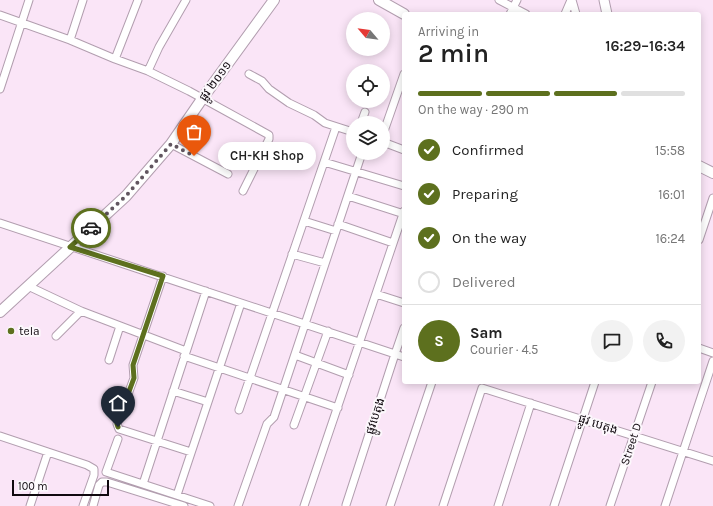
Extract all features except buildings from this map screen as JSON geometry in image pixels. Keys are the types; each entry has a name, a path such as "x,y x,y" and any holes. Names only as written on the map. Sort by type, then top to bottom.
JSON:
{"main road":[{"name":"ផ្លូវ ២០១១","path":"0,312 126,196 171,144 274,0"},
{"path":"379,0 402,13"},
{"path":"701,167 713,172"}],"street":[{"path":"0,89 29,0"},
{"path":"70,40 83,0"},
{"path":"115,59 138,0"},
{"path":"148,71 159,47 186,0"},
{"path":"499,0 512,11 517,0"},
{"path":"566,12 571,0"},
{"path":"571,0 575,12"},
{"path":"604,0 607,12"},
{"path":"0,15 70,40 148,71 269,136 269,139 243,191"},
{"path":"248,74 262,81 289,103 314,115 325,123 346,130"},
{"path":"389,116 402,80"},
{"path":"364,116 365,112"},
{"path":"239,410 336,127"},
{"path":"171,144 228,174"},
{"path":"390,145 402,149"},
{"path":"238,506 267,424 274,417 360,160"},
{"path":"324,162 402,185"},
{"path":"348,196 402,212"},
{"path":"701,234 713,198"},
{"path":"304,506 402,218"},
{"path":"304,221 393,243"},
{"path":"0,223 402,356"},
{"path":"292,254 325,263"},
{"path":"163,276 133,365 134,378 117,424 119,429 191,452"},
{"path":"28,286 81,311 143,335 219,369 338,408"},
{"path":"143,484 206,291"},
{"path":"376,294 402,302"},
{"path":"177,495 241,303"},
{"path":"56,336 81,311"},
{"path":"109,360 120,326"},
{"path":"294,425 328,331"},
{"name":"ផ្លូវបេតុង","path":"346,504 402,334"},
{"path":"701,349 713,353"},
{"path":"295,355 349,375"},
{"path":"664,506 713,361"},
{"path":"390,506 431,384"},
{"path":"554,506 594,384"},
{"name":"Street D","path":"610,506 651,384"},
{"name":"ផ្លូវ បេតុង","path":"442,506 482,388 713,461"},
{"path":"173,391 208,402"},
{"path":"498,506 532,403"},
{"path":"0,436 87,465 94,469 94,475 83,506"},
{"path":"118,439 106,472 177,495 195,504 210,506"},
{"path":"30,506 48,452"},
{"path":"93,506 102,482 107,482 184,506"}],"way so far":[{"path":"91,228 126,196 171,144 194,156"}],"place":[{"name":"CH-KH Shop","path":"194,156"},
{"name":"tela","path":"11,331"}],"route":[{"path":"91,228 70,247 163,276 133,365 134,378 117,424 118,427"}]}
